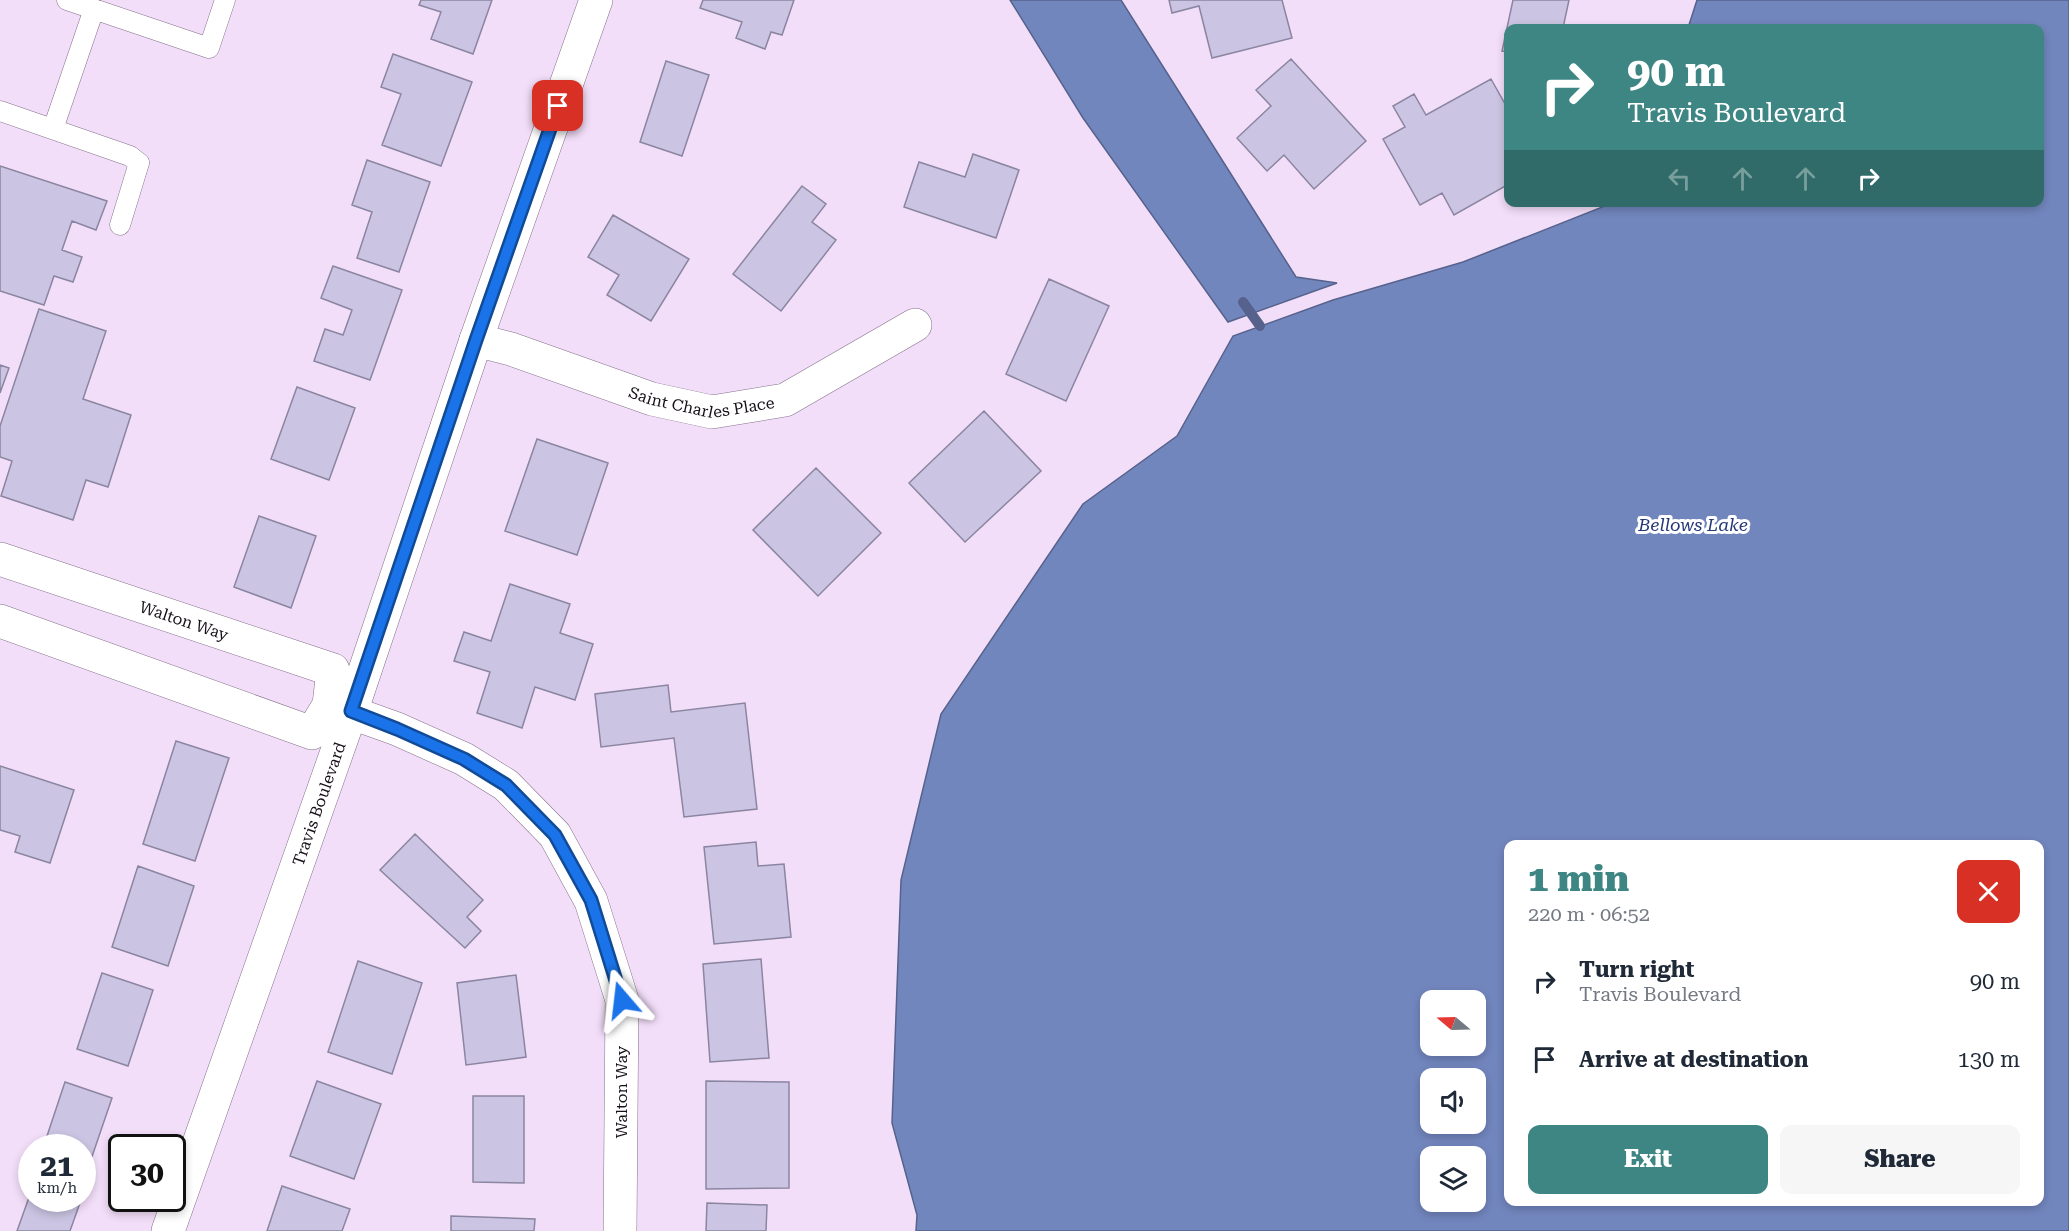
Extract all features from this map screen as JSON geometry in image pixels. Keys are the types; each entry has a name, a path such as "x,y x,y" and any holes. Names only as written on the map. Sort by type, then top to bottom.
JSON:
{"street":[{"name":"Travis Boulevard","path":"168,1231 340,708 476,340 596,0"},
{"name":"Saint Charles Place","path":"476,340 511,349 652,399 712,412 785,400 915,325"},
{"name":"Walton Way","path":"0,559 333,670 340,708"},
{"name":"Walton Way","path":"0,621 312,733 340,708"},
{"name":"Walton Way","path":"340,708 397,729 464,759 506,785 555,835 591,900 622,1000 620,1231"}],"lane":[{"path":"67,0 209,48 225,0"},
{"path":"53,129 94,9"},
{"path":"0,111 130,156 139,163 120,225"}],"water":[{"path":"1010,0 1121,0 1296,277 1337,283 1228,322 1083,118"},
{"name":"Bellows Lake","path":"1697,0 2069,0 2069,1231 916,1231 917,1215 892,1123 901,880 941,714 1083,504 1177,436 1233,336 1333,300 1463,262 1602,207 2044,207 2044,24 1689,24"}],"building":[{"path":"421,0 492,0 473,54 431,39 441,12 419,5"},
{"path":"703,0 794,0 782,35 771,32 765,49 736,38 742,22 700,8"},
{"path":"1169,0 1282,0 1292,38 1212,58 1199,6 1172,13"},
{"path":"1513,0 1569,0 1564,24 1508,24"},
{"path":"393,54 472,82 441,166 382,145 401,94 381,87"},
{"path":"1291,59 1366,141 1314,189 1284,155 1267,171 1237,138 1271,106 1256,90"},
{"path":"666,61 709,75 682,156 640,142"},
{"path":"1491,79 1504,102 1504,187 1454,215 1442,193 1420,205 1383,139 1405,127 1393,106 1414,94 1426,115"},
{"path":"973,154 1019,170 996,238 904,207 919,162 965,177"},
{"path":"367,160 430,182 399,272 357,258 372,212 352,205"},
{"path":"0,166 107,201 96,230 72,221 62,250 82,257 73,282 54,276 44,305 0,291"},
{"path":"802,186 826,204 812,222 836,240 781,311 733,274"},
{"path":"613,215 689,259 651,321 607,295 619,275 588,257"},
{"path":"333,266 402,290 370,380 314,361 325,329 343,335 352,310 321,298"},
{"path":"1049,279 1109,306 1066,401 1006,374"},
{"path":"39,309 106,331 83,399 131,415 108,487 86,480 73,520 1,496 12,461 0,457 0,426"},
{"path":"0,365 9,368 0,393"},
{"path":"297,387 355,408 329,480 271,459"},
{"path":"984,411 1041,471 965,542 909,483"},
{"path":"537,439 608,463 577,555 505,531"},
{"path":"816,468 881,533 818,596 753,530"},
{"path":"259,516 316,536 291,608 234,587"},
{"path":"510,584 570,604 560,633 593,644 575,700 535,687 522,728 477,713 490,672 454,661 464,632 491,641"},
{"path":"668,685 671,712 745,703 757,809 684,817 674,738 601,747 595,694"},
{"path":"176,741 229,758 195,861 143,844"},
{"path":"0,766 74,790 50,863 15,852 20,836 0,830"},
{"path":"415,834 483,900 467,917 481,931 465,948 380,870"},
{"path":"756,842 758,866 784,864 791,937 714,944 704,847"},
{"path":"138,866 194,886 168,966 112,947"},
{"path":"761,959 769,1058 710,1062 703,964"},
{"path":"358,961 422,983 392,1074 328,1052"},
{"path":"102,973 153,990 128,1066 77,1049"},
{"path":"516,975 526,1057 466,1065 457,983"},
{"path":"317,1081 381,1104 354,1179 290,1156"},
{"path":"706,1081 789,1082 789,1188 706,1189"},
{"path":"65,1082 112,1098 96,1145 96,1134 48,1134"},
{"path":"473,1096 524,1096 524,1183 473,1182"},
{"path":"282,1186 350,1209 342,1231 267,1231"},
{"path":"707,1203 767,1205 766,1231 706,1231"},
{"path":"24,1212 77,1212 70,1231 17,1231"},
{"path":"451,1216 535,1219 534,1231 451,1231"}],"waterway":[{"path":"1243,302 1260,326"}],"route":[{"path":"558,106 476,340 351,711 464,759 506,785 555,835 591,900 622,1000"}]}
